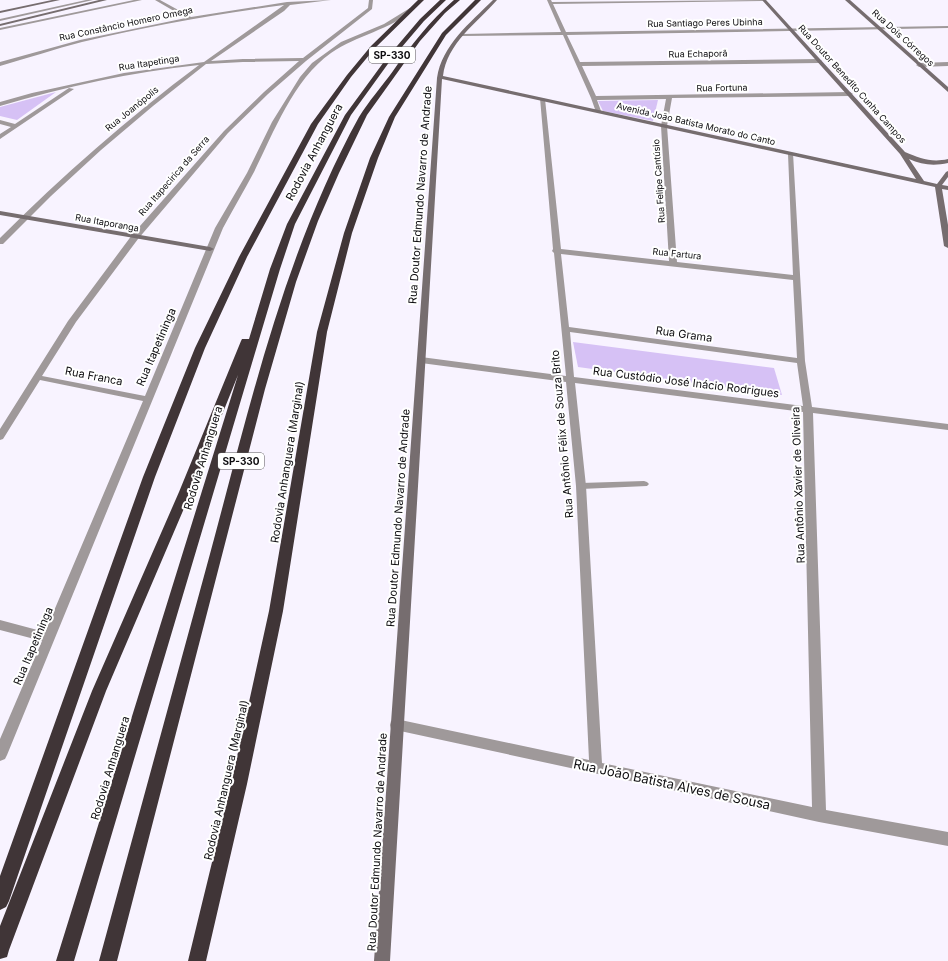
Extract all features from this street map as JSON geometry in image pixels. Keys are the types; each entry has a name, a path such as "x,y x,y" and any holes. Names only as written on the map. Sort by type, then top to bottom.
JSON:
{"highway":[{"path":"0,902 149,477 203,341 242,257 315,124 349,76 373,47 421,0"},
{"name":"Rodovia Anhanguera","path":"65,961 274,269 291,224 348,115 388,60 422,20 443,0"},
{"name":"SP-330","path":"108,961 260,390 291,282 314,221 335,173 364,115 418,40 443,12 457,0"},
{"name":"Rodovia Anhanguera (Marginal)","path":"197,961 240,784 276,611 322,332 348,234 374,158 392,117 444,34 478,0"},
{"path":"0,950 100,691 185,492 274,269"}],"street":[{"path":"0,12 58,0"},
{"path":"0,25 105,0"},
{"path":"0,29 140,0"},
{"path":"157,0 189,18"},
{"name":"Rua Constâncio Homero Omega","path":"0,64 72,43 141,27 189,18 288,4 329,0"},
{"name":"Rua Itapecirica da Serra","path":"0,437 72,321 135,237 226,132 266,93 304,60 370,8 371,0"},
{"name":"Rua Doutor Edmundo Navarro de Andrade","path":"382,961 396,725 436,124 442,66 449,52 462,35 495,0"},
{"path":"598,112 594,98 550,1 763,0"},
{"name":"Rua Doutor Benedito Cunha Campos","path":"763,0 792,30 902,153 922,183"},
{"name":"Rua Dois Córregos","path":"847,0 948,90"},
{"name":"Rua Joanópolis","path":"0,242 24,217 106,141 206,62 282,10 288,4"},
{"name":"Rua Itapetininga","path":"0,755 219,228 250,173 275,122 303,78 314,64 343,43 386,25 412,9"},
{"name":"Rua Santiago Peres Ubinha","path":"462,35 948,28"},
{"name":"Rua Itapetinga","path":"0,104 78,84 145,70 206,62 282,59 304,60"},
{"name":"Rua Echaporã","path":"578,64 819,61"},
{"path":"919,64 948,64"},
{"name":"Avenida João Batista Morato do Canto","path":"441,78 948,188"},
{"path":"0,137 78,84"},
{"name":"Rua Fortuna","path":"594,98 850,94"},
{"name":"Rua Felipe Cantúsio","path":"669,97 664,126 673,264"},
{"name":"Rua Antônio Félix de Souza Brito","path":"542,99 556,251 581,486 596,768"},
{"path":"0,122 15,126"},
{"path":"902,153 919,162 929,164 942,170 947,174 938,186 948,246"},
{"name":"Rua Antônio Xavier de Oliveira","path":"791,154 801,361 808,408 819,815"},
{"path":"912,169 929,164 948,162"},
{"name":"Rua Itaporanga","path":"0,213 210,249"},
{"name":"Rua Fartura","path":"556,251 796,278"},
{"name":"Rua Grama","path":"564,329 801,361"},
{"name":"Rua Custódio José Inácio Rodrigues","path":"421,360 570,381 808,408 948,427"},
{"name":"Rua Franca","path":"36,377 147,399"},
{"path":"0,626 49,638"},
{"name":"Rua João Batista Alves de Sousa","path":"396,725 819,815 948,839"}],"lane":[{"path":"0,20 91,0"},
{"path":"581,486 644,484"}],"shaded area":[{"path":"56,92 17,120 0,116 0,107"},
{"path":"658,100 653,121 603,111 598,101"},
{"path":"573,342 774,368 782,395 578,367"}]}
